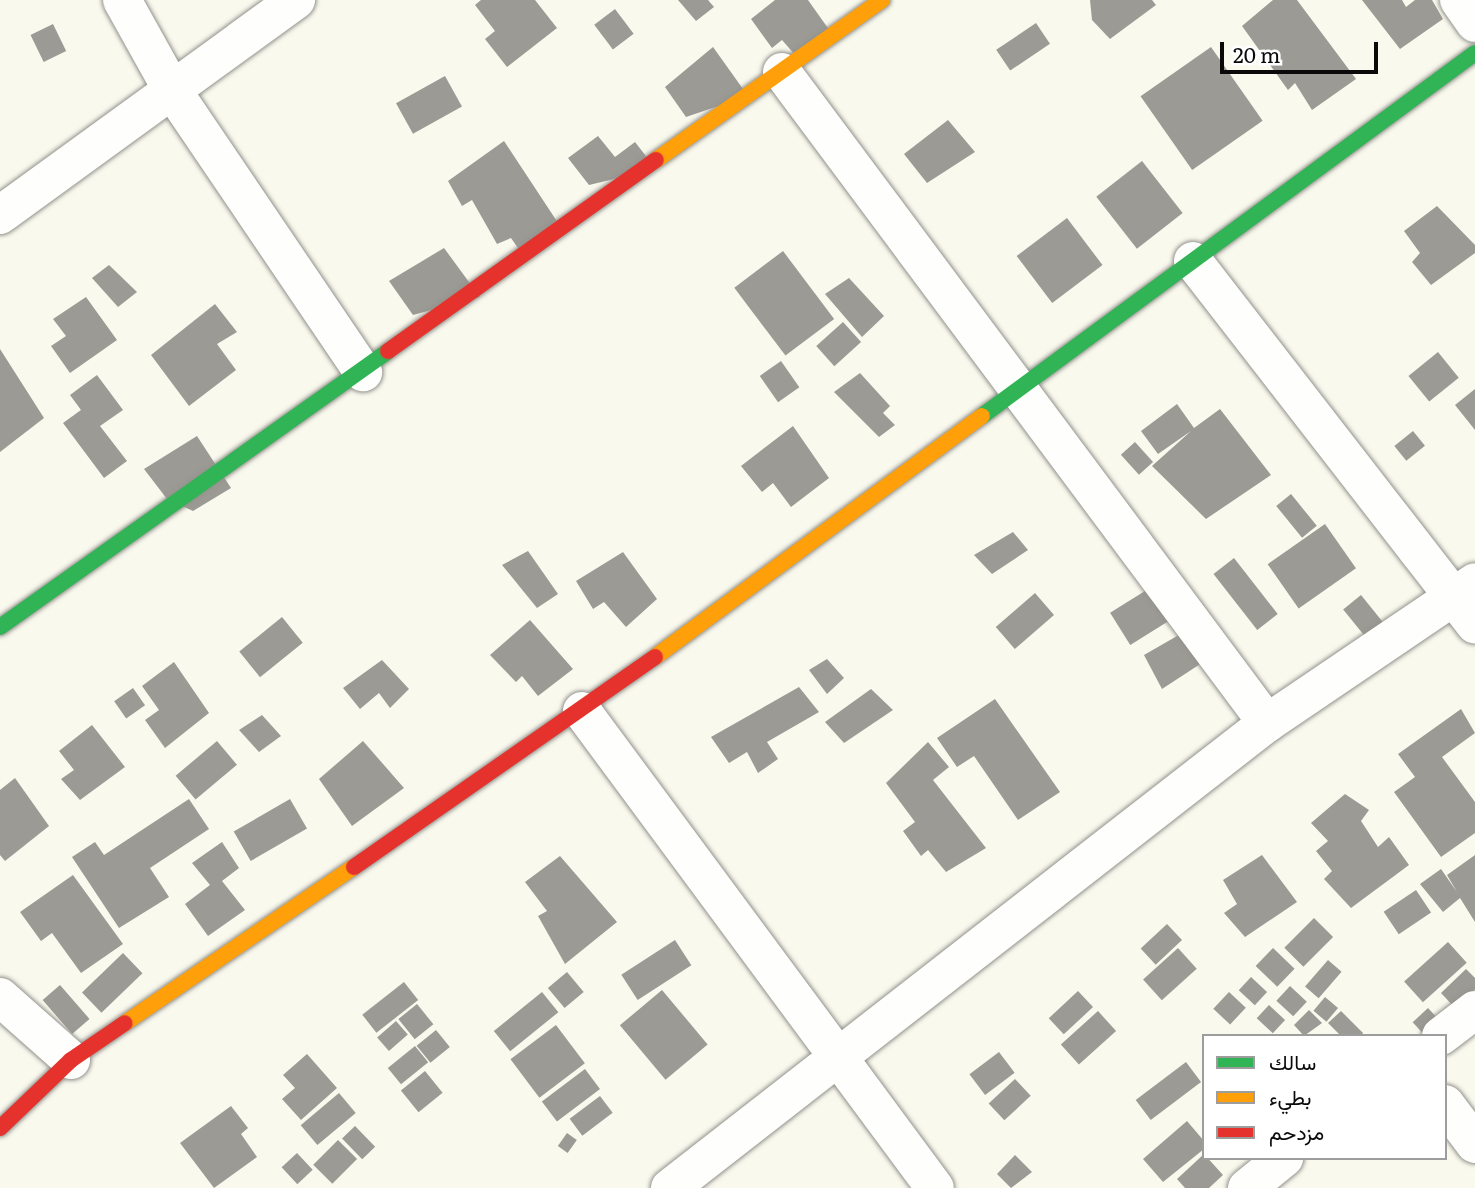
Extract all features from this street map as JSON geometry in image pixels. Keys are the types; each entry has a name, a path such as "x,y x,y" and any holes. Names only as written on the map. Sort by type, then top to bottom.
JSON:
{"street":[{"path":"122,0 172,90 363,372"},
{"path":"0,215 296,0"},
{"path":"0,627 363,372 882,0"},
{"path":"1459,0 1475,23"},
{"path":"0,1128 71,1060 582,711 1475,53"},
{"path":"782,72 1267,723"},
{"path":"670,1188 841,1059 1267,723 1468,600 1193,261"},
{"path":"582,711 935,1188"},
{"path":"0,998 71,1060"},
{"path":"1444,1034 1475,1010"},
{"path":"1447,1107 1475,1144"},
{"path":"1247,1188 1282,1160"}],"building":[{"path":"481,0 535,0 557,28 507,67 485,39 495,31 475,5"},
{"path":"678,0 708,0 714,7 696,21"},
{"path":"775,0 808,0 830,31 796,56 782,40 772,48 751,19"},
{"path":"1090,0 1152,0 1156,5 1110,39 1092,20"},
{"path":"1273,0 1297,0 1356,79 1312,110 1295,83 1288,90 1242,26"},
{"path":"1362,0 1402,0 1406,7 1415,0 1432,0 1443,19 1400,49"},
{"path":"615,9 634,34 613,49 594,25"},
{"path":"1036,23 1050,44 1010,71 996,50"},
{"path":"53,24 66,51 44,62 31,35"},
{"path":"713,47 748,96 686,117 665,87"},
{"path":"1211,47 1263,121 1192,170 1141,96"},
{"path":"445,76 462,107 413,134 396,103"},
{"path":"948,120 975,152 927,183 904,154"},
{"path":"598,136 615,157 635,142 656,169 589,185 568,158"},
{"path":"504,141 564,232 527,261 511,238 497,244 472,200 462,206 448,181"},
{"path":"1142,161 1183,213 1137,249 1096,197"},
{"path":"1437,206 1475,245 1475,253 1431,285 1412,262 1420,253 1404,231"},
{"path":"1067,218 1103,265 1052,303 1017,256"},
{"path":"444,248 480,297 413,315 389,281"},
{"path":"783,251 834,319 785,356 734,288"},
{"path":"109,265 137,292 118,307 92,278"},
{"path":"849,278 884,316 862,337 825,294"},
{"path":"86,297 117,340 70,373 51,346 66,336 53,319"},
{"path":"215,304 237,332 217,344 236,370 189,406 151,355"},
{"path":"843,322 861,342 834,366 816,346"},
{"path":"0,349 44,418 0,452"},
{"path":"1438,352 1459,378 1429,402 1408,376"},
{"path":"781,361 799,387 778,402 760,376"},
{"path":"860,373 890,406 883,413 895,425 879,437 834,392"},
{"path":"97,375 123,410 100,426 127,461 104,478 63,423 81,410 70,395"},
{"path":"1475,389 1475,430 1455,405"},
{"path":"1177,404 1194,428 1220,409 1271,475 1206,519 1152,466 1191,431 1158,454 1141,431"},
{"path":"793,426 829,478 791,507 773,483 762,492 741,466"},
{"path":"1413,431 1425,446 1406,461 1394,446"},
{"path":"197,436 231,488 193,511 167,499 144,469"},
{"path":"1135,442 1153,462 1139,475 1121,455"},
{"path":"1291,494 1317,526 1302,538 1276,506"},
{"path":"1325,524 1356,568 1299,608 1268,564"},
{"path":"1013,532 1028,550 992,574 974,555"},
{"path":"528,551 558,594 537,608 502,565"},
{"path":"623,552 657,599 626,627 604,602 593,609 576,581"},
{"path":"1234,558 1278,614 1257,630 1214,574"},
{"path":"1161,581 1181,613 1130,645 1110,613"},
{"path":"1035,593 1054,615 1015,649 996,627"},
{"path":"1361,595 1393,635 1375,649 1343,609"},
{"path":"282,617 303,643 260,677 239,652"},
{"path":"530,620 573,669 538,696 522,676 516,682 490,655"},
{"path":"1191,628 1214,655 1162,689 1144,655"},
{"path":"827,659 844,678 827,694 809,670"},
{"path":"382,660 409,689 390,708 379,693 360,709 343,688"},
{"path":"174,662 209,713 165,748 145,720 159,710 142,686"},
{"path":"799,687 819,712 767,742 778,759 758,773 747,752 729,763 711,737"},
{"path":"133,688 145,705 126,718 114,701"},
{"path":"871,689 893,710 844,743 825,722"},
{"path":"995,699 1060,792 1018,820 974,756 957,767 937,738"},
{"path":"1461,709 1475,733 1442,757 1475,802 1475,833 1441,857 1394,792 1415,777 1398,754"},
{"path":"262,715 281,736 259,752 239,730"},
{"path":"92,725 125,767 80,800 61,779 74,770 59,751"},
{"path":"217,741 237,765 196,799 176,776"},
{"path":"363,741 404,788 352,826 319,779"},
{"path":"928,742 949,767 933,780 986,848 946,872 928,850 921,856 903,831 915,822 886,783"},
{"path":"15,778 49,826 5,861 0,855 0,790"},
{"path":"1345,794 1369,810 1361,821 1378,847 1389,837 1409,865 1351,908 1324,879 1332,871 1316,851 1328,841 1311,823"},
{"path":"189,799 209,829 150,868 169,897 119,928 72,857 95,842 104,855"},
{"path":"290,799 307,828 251,861 234,832"},
{"path":"222,842 239,868 222,881 245,910 208,936 185,904 210,885 192,863"},
{"path":"1262,855 1297,902 1245,937 1224,913 1237,904 1223,880"},
{"path":"1475,855 1475,922 1460,898 1443,912 1420,884 1441,869 1457,892 1447,875"},
{"path":"560,856 617,922 565,964 538,916 547,911 525,882"},
{"path":"73,875 123,944 81,973 52,933 41,941 20,912"},
{"path":"1416,890 1431,912 1399,934 1384,912"},
{"path":"1314,918 1333,937 1303,967 1284,948"},
{"path":"1167,924 1182,940 1156,965 1141,949"},
{"path":"675,940 691,965 638,1000 621,975"},
{"path":"1448,942 1467,963 1423,1002 1404,981"},
{"path":"1178,948 1197,969 1162,1000 1143,979"},
{"path":"1273,948 1295,969 1277,987 1256,966"},
{"path":"123,953 142,973 101,1013 82,993"},
{"path":"1328,960 1342,972 1319,998 1305,986"},
{"path":"1466,969 1475,978 1475,989 1455,1008 1441,993"},
{"path":"567,972 584,992 565,1008 548,988"},
{"path":"1251,977 1267,992 1255,1005 1239,990"},
{"path":"404,982 418,1000 376,1033 362,1015"},
{"path":"60,985 90,1019 72,1034 43,1000"},
{"path":"1290,986 1307,1002 1293,1016 1276,1001"},
{"path":"662,990 708,1044 666,1080 620,1025"},
{"path":"1078,991 1093,1007 1064,1034 1049,1018"},
{"path":"542,992 558,1012 510,1051 494,1031"},
{"path":"1229,992 1246,1008 1230,1025 1213,1009"},
{"path":"1325,997 1338,1008 1326,1022 1313,1011"},
{"path":"417,1004 433,1024 415,1039 398,1019"},
{"path":"1269,1005 1285,1020 1273,1033 1257,1018"},
{"path":"1428,1008 1442,1023 1431,1034 1424,1034 1413,1022"},
{"path":"1309,1010 1322,1023 1307,1034 1302,1034 1294,1025"},
{"path":"1098,1011 1116,1031 1079,1065 1061,1044"},
{"path":"1341,1011 1363,1033 1339,1034 1328,1023"},
{"path":"396,1021 408,1035 389,1051 377,1037"},
{"path":"556,1025 585,1063 539,1098 510,1059"},
{"path":"436,1030 450,1047 430,1063 417,1046"},
{"path":"415,1046 428,1062 401,1084 388,1068"},
{"path":"999,1052 1015,1073 985,1095 969,1074"},
{"path":"307,1054 337,1088 301,1120 282,1099 295,1088 283,1075"},
{"path":"1186,1062 1201,1082 1151,1120 1136,1100"},
{"path":"585,1069 600,1089 557,1121 542,1101"},
{"path":"425,1071 443,1093 419,1112 401,1091"},
{"path":"1015,1079 1031,1096 1004,1120 989,1104"},
{"path":"339,1093 356,1113 317,1145 301,1125"},
{"path":"600,1096 613,1113 582,1136 570,1119"},
{"path":"231,1106 248,1128 241,1134 257,1157 214,1188 180,1143"},
{"path":"1187,1121 1202,1139 1202,1151 1163,1182 1143,1159"},
{"path":"355,1126 375,1147 362,1159 342,1139"},
{"path":"567,1133 577,1140 568,1153 558,1146"},
{"path":"338,1140 357,1159 332,1184 313,1165"},
{"path":"297,1153 313,1170 297,1184 282,1167"},
{"path":"1015,1155 1032,1172 1011,1188 997,1174"},
{"path":"1202,1156 1202,1160 1209,1160 1223,1175 1209,1188 1185,1188 1177,1179"}],"traffic: fast":[{"path":"982,416 1475,53"},
{"path":"0,627 388,351"}],"traffic: slow":[{"path":"656,160 882,0"},
{"path":"655,657 982,416"},
{"path":"125,1023 354,867"}],"traffic: jam":[{"path":"388,351 656,160"},
{"path":"354,867 655,657"},
{"path":"0,1128 71,1060 125,1023"}]}
